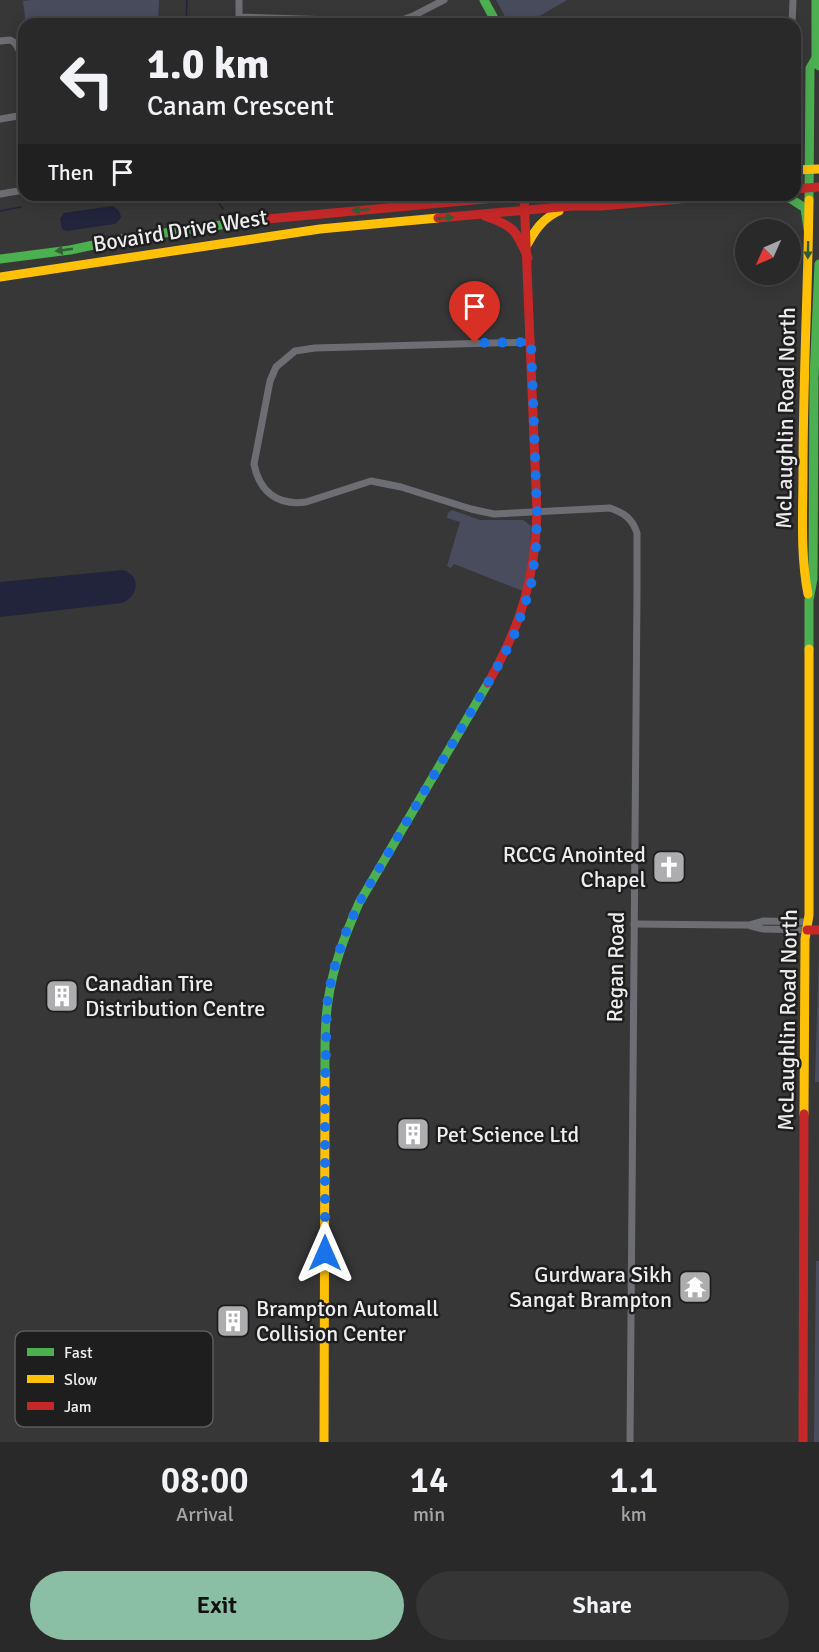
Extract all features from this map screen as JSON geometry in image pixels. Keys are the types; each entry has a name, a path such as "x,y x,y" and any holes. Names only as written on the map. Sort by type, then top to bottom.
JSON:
{"main road":[{"path":"484,0 494,18"},
{"name":"McLaughlin Road North","path":"809,600 805,578 803,532 803,396 808,229 814,188 810,68 817,62 816,0"},
{"name":"Bovaird Drive West","path":"0,259 260,219 460,201"},
{"path":"324,1442 326,1040 327,1004 332,976 346,932 359,903 490,681 513,638 531,585 536,547 537,512 525,201"},
{"name":"Bovaird Drive West","path":"0,277 320,228 525,212 572,206 657,201"},
{"path":"795,201 805,208 808,229"},
{"path":"527,245 536,229 549,216 572,206"},
{"path":"482,215 506,223 514,229 528,258"},
{"name":"McLaughlin Road North","path":"803,1442 809,600 813,579 819,264"},
{"path":"806,336 816,352"},
{"path":"807,926 819,923"},
{"path":"807,926 819,930"}],"street":[{"path":"238,0 238,18"},
{"path":"406,18 444,0"},
{"path":"792,0 792,18"},
{"path":"0,41 9,40 18,48"},
{"path":"0,119 18,117"},
{"path":"0,194 18,191"},
{"name":"Regan Road","path":"531,342 315,348 295,351 276,367 270,381 254,464 256,475 266,491 280,501 306,502 371,481 401,487 494,514 610,508 630,518 637,533 630,1442"},
{"path":"634,924 749,925 764,921 807,926"}],"shaded area":[{"path":"159,0 158,18 25,18 23,1"},
{"path":"496,0 567,0 536,18 506,18"},
{"path":"112,206 118,210 121,218 115,224 66,231 62,229 60,219 64,213"},
{"path":"452,510 480,520 523,520 531,526 530,551 523,591 454,564 451,568 447,566 460,522 447,518 448,513"},
{"path":"123,570 133,577 136,586 132,596 122,603 0,617 0,582"},
{"path":"819,950 819,1082 815,1082"},
{"path":"816,1261 819,1261 819,1442 814,1442"}],"waterway":[{"path":"186,18 187,0"},
{"path":"217,201 223,209"},
{"path":"0,211 21,207"}],"traffic: fast":[{"path":"484,0 494,18"},
{"path":"816,0 816,58 819,66"},
{"path":"809,200 810,68 816,58"},
{"path":"794,201 805,208 808,229"},
{"path":"0,259 256,220"},
{"path":"809,649 809,600 813,579 814,378 819,264"},
{"path":"325,1076 326,1019 330,988 340,951 354,915 488,683"}],"traffic: slow":[{"path":"801,170 819,169"},
{"path":"808,594 802,517 809,200"},
{"path":"527,245 540,225 559,211"},
{"path":"0,277 320,229 438,218"},
{"path":"804,1114 805,939 809,915 809,649"},
{"path":"324,1442 325,1076"}],"traffic: jam":[{"path":"801,188 819,187"},
{"path":"256,220 463,201"},
{"path":"488,683 509,642 524,601 536,536 537,512 524,201"},
{"path":"438,218 657,201"},
{"path":"485,216 513,230 528,258"},
{"path":"807,930 819,930"},
{"path":"803,1442 804,1114"}],"place":[{"name":"RCCG Anointed Chapel","path":"669,867"},
{"name":"Canadian Tire Distribution Centre","path":"62,996"},
{"name":"Pet Science Ltd","path":"413,1134"},
{"name":"Gurdwara Sikh Sangat Brampton","path":"695,1287"},
{"name":"Brampton Automall Collision Center","path":"233,1321"}],"route":[{"path":"325,1253 326,1017 332,976 339,952 359,903 499,664 515,632 531,585 536,547 537,512 531,342 475,343"}]}
